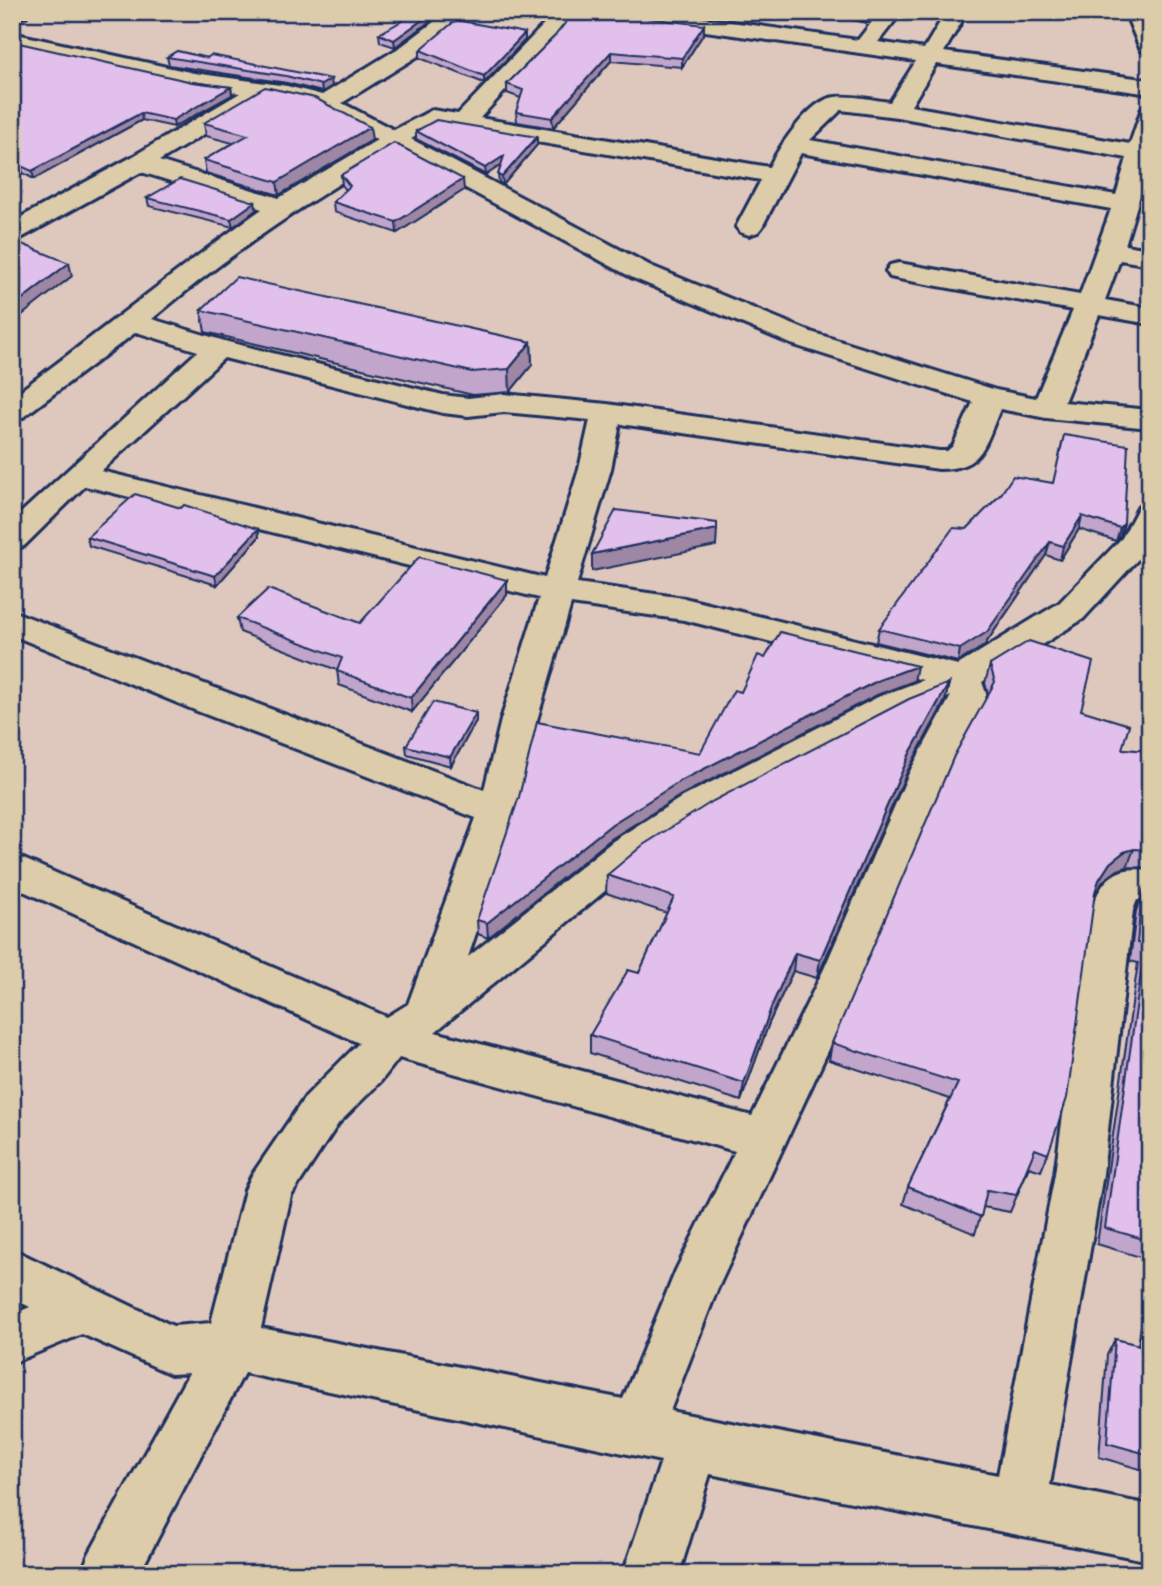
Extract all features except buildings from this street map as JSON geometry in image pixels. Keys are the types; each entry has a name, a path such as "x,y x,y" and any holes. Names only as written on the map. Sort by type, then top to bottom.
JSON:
{"main road":[{"path":"12,14 19,12"}],"street":[{"path":"326,103 410,51 460,12"},
{"path":"465,121 568,12"},
{"path":"614,12 1150,87"},
{"path":"851,12 916,22 951,20"},
{"path":"1135,12 1150,46"},
{"path":"864,47 886,18"},
{"path":"897,110 951,20"},
{"path":"12,39 194,80 287,93 326,103 642,272 801,338 990,398 1046,409 1150,419"},
{"path":"12,233 139,163 262,90"},
{"path":"749,227 774,175 793,144 828,108 837,103 897,110 1141,153"},
{"path":"1046,409 1110,250 1141,153 1150,113"},
{"path":"12,411 132,322 197,267 282,207 432,117 774,175"},
{"path":"793,144 1125,204"},
{"path":"139,163 282,207"},
{"path":"1110,250 1150,257"},
{"path":"899,271 1150,316"},
{"path":"132,322 218,348 443,404 468,407 504,403 607,413 939,460 955,460 966,451 990,398"},
{"path":"18,526 218,348"},
{"path":"409,1026 498,811 519,720 595,469 607,413"},
{"path":"78,475 556,591 684,609 963,678"},
{"path":"109,1574 231,1346 269,1190 322,1110 409,1026 627,851 696,807 891,706 963,678 1071,611 1145,533"},
{"path":"12,622 211,702 498,811"},
{"path":"637,1428 694,1286 845,970 928,773 970,699 963,678"},
{"path":"12,869 409,1026 764,1139"},
{"path":"1019,1507 1079,1174 1112,909 1116,896 1125,886 1150,886"},
{"path":"12,1272 83,1310 172,1350 231,1346 637,1428 693,1444 1150,1533"},
{"path":"12,1339 83,1310"},
{"path":"651,1574 693,1444"}]}
